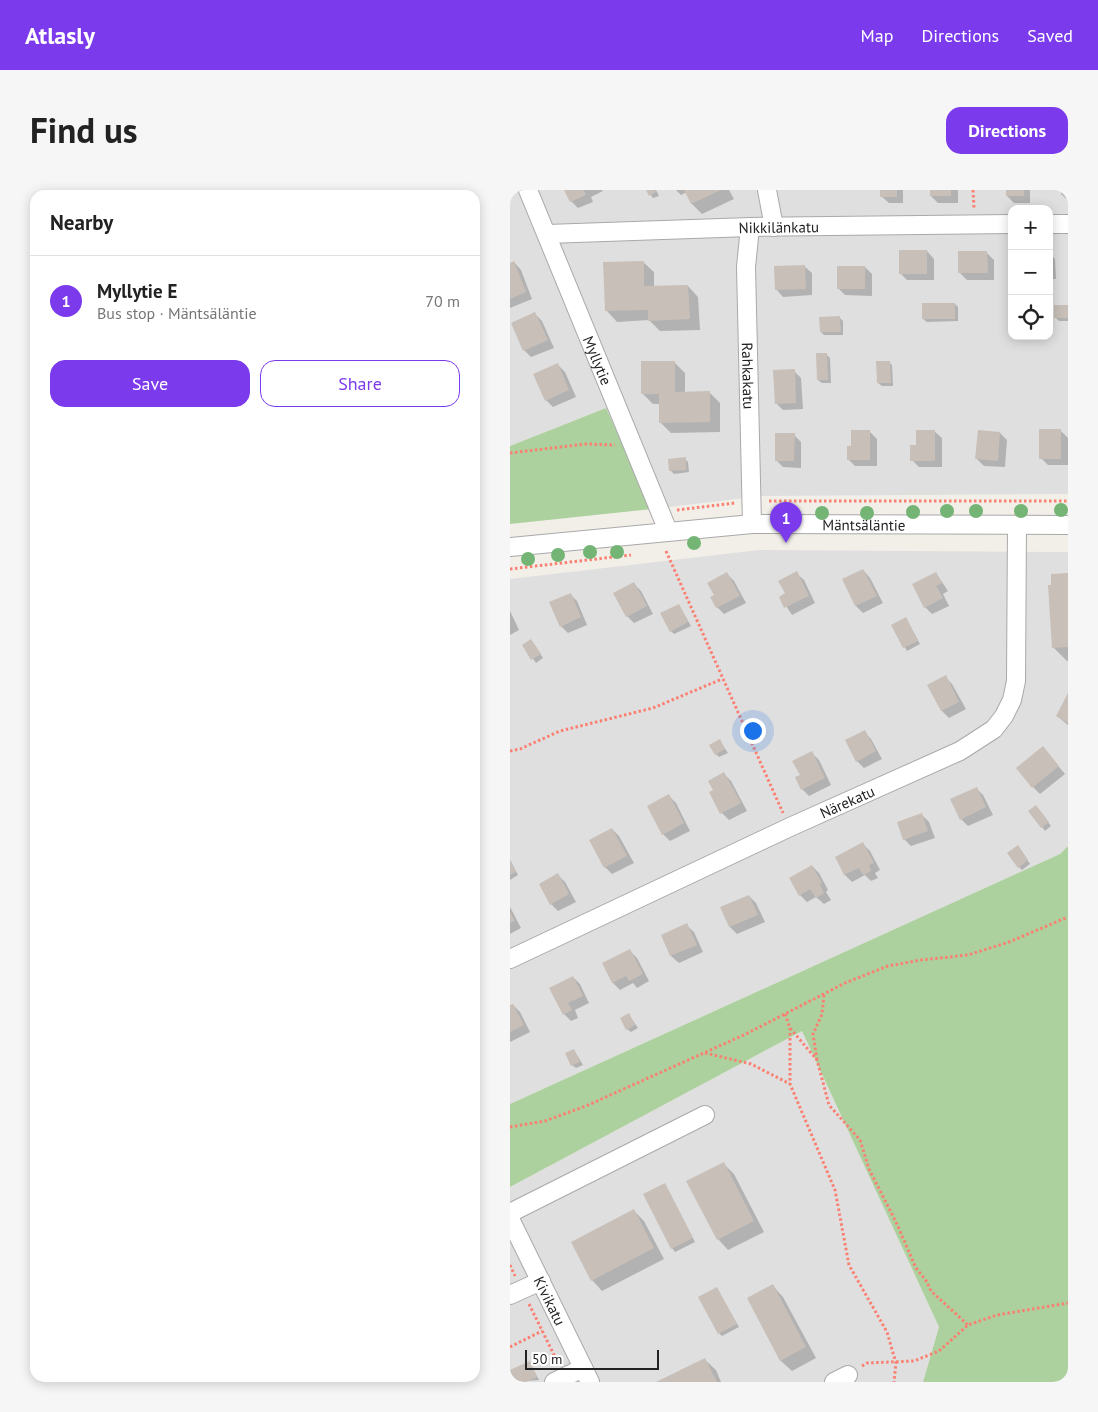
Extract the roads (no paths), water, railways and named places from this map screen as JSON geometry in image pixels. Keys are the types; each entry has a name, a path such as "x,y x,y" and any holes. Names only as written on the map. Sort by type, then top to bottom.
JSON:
{"street":[{"name":"Myllytie","path":"528,190 635,446 668,531"},
{"path":"768,190 774,227"},
{"name":"Nikkilänkatu","path":"547,234 750,227 1008,224"},
{"path":"1053,224 1068,224"},
{"name":"Rahkakatu","path":"750,227 746,267 752,524"},
{"name":"Mäntsäläntie","path":"510,548 752,524 1068,525"},
{"name":"Närekatu","path":"510,959 790,827 960,751 994,729 1004,716 1012,700 1016,681 1017,526"},
{"path":"510,1213 704,1115"},
{"name":"Kivikatu","path":"510,1219 587,1375"},
{"path":"516,1292 540,1281"},
{"path":"560,1379 587,1375"}],"place":[{"name":"Myllytie E","path":"786,543"}]}
